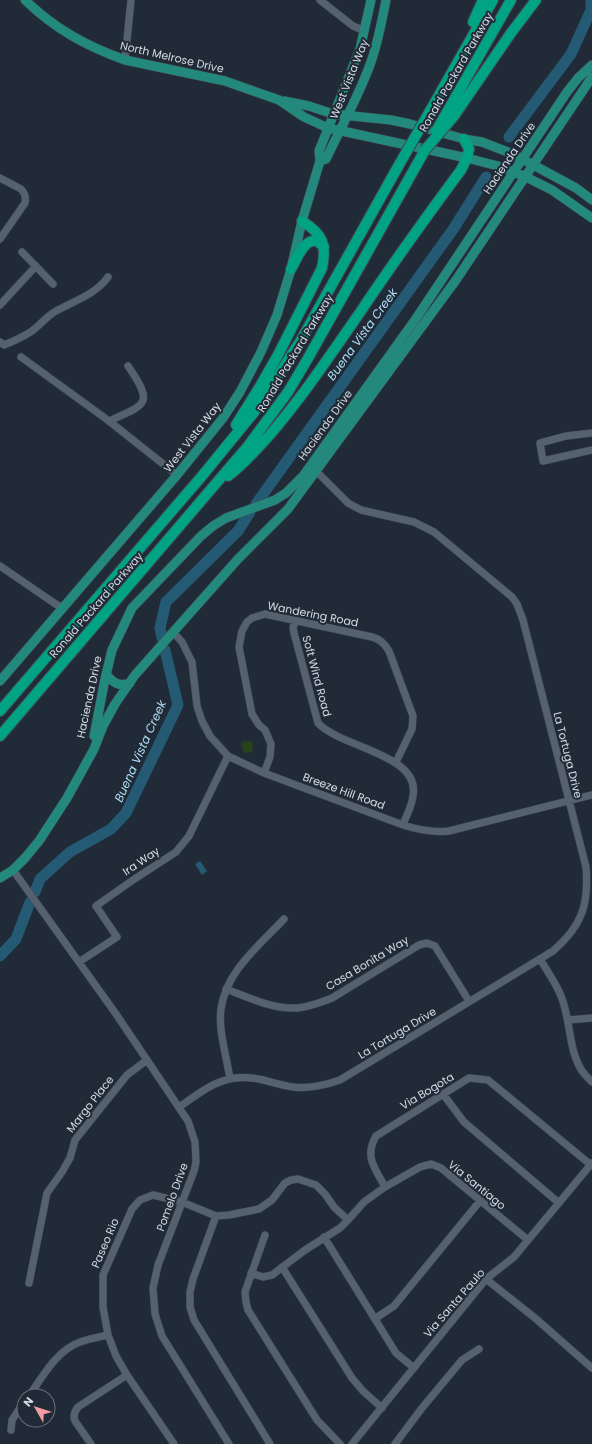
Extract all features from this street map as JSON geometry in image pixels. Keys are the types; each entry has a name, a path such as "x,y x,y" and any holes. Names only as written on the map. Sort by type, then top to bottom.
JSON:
{"highway":[{"path":"448,79 483,0"},
{"name":"Ronald Packard Parkway","path":"0,711 212,464 255,411 301,340 493,0"},
{"name":"Ronald Packard Parkway","path":"0,736 248,446 288,392 426,150 450,114 511,0"},
{"path":"450,114 536,0"},
{"path":"208,493 237,469 279,424 318,373 375,289 461,170 467,158 469,149 464,139"},
{"path":"212,464 259,388 316,281 325,255 324,247 318,232 302,221"},
{"path":"292,269 306,244 310,241 318,241 324,247"}],"main road":[{"name":"North Melrose Drive","path":"25,0 52,23 80,42 125,60 225,81 279,100 309,106 333,114 397,121 464,139 482,142 513,154 533,164 576,188 592,200"},
{"name":"West Vista Way","path":"0,681 177,475 223,418 240,392 261,352 277,315 292,269 302,221 320,161 319,151 365,31 371,0"},
{"name":"West Vista Way","path":"320,161 326,160 348,116 371,63 386,0"},
{"name":"Hacienda Drive","path":"0,878 13,870 39,841 67,798 94,748 103,726 115,704 130,683 238,559 288,509 313,469 571,88 578,78 592,65"},
{"name":"Hacienda Drive","path":"81,772 90,751 96,731 106,674 112,650 132,608 201,536 214,526 226,518 275,500 286,493 303,476 313,469 424,326 526,177 533,164 592,77"},
{"name":"North Melrose Drive","path":"279,100 304,117 328,128 467,158 514,172 552,190 592,218"},
{"path":"106,674 118,685 130,683"}],"street":[{"path":"125,60 131,0"},
{"path":"320,0 355,27 365,31"},
{"path":"0,178 21,189 24,192 26,200 0,239"},
{"path":"22,252 53,284"},
{"path":"0,305 36,266"},
{"path":"2,343 17,340 32,331 55,312 90,294 108,277"},
{"path":"21,357 109,421 177,475"},
{"path":"109,421 138,408 144,401 140,384 128,366"},
{"path":"592,433 566,436 540,443 543,461 592,450"},
{"name":"La Tortuga Drive","path":"179,1107 206,1088 217,1083 236,1078 264,1079 294,1087 326,1085 340,1080 553,951 564,941 576,925 586,899 589,871 569,800 523,620 517,604 512,597 434,532 414,522 362,510 348,502 313,469"},
{"path":"0,566 57,605 64,608"},
{"name":"Wandering Road","path":"264,773 270,756 271,744 265,730 259,725 252,714 239,647 242,631 248,622 252,618 265,614 377,638 385,645 413,716 412,729 396,762"},
{"name":"Soft Wind Road","path":"296,620 294,633 318,723 328,733 396,762 408,771 412,778 414,796 403,825"},
{"name":"Breeze Hill Road","path":"173,632 182,642 192,662 196,700 202,721 210,736 228,756 264,773 403,825 420,830 437,832 450,831 592,795"},
{"name":"Ira Way","path":"79,962 116,937 96,906 132,880 176,852 189,836 228,756"},
{"name":"Pomelo Drive","path":"13,870 79,962 188,1121 195,1142 196,1156 194,1171 158,1265 153,1288 155,1314 162,1336 229,1444"},
{"path":"230,1080 221,1026 221,1010 226,989 231,978 239,967 284,919"},
{"name":"Casa Bonita Way","path":"226,989 268,1004 291,1009 332,998 419,945 428,944 435,946 470,1001"},
{"path":"540,959 561,996 576,1057 582,1070 592,1082"},
{"path":"568,1020 592,1018"},
{"name":"Margo Place","path":"29,1283 47,1193 70,1158 75,1140 127,1075 147,1060"},
{"name":"Via Bogota","path":"385,1187 372,1162 370,1154 371,1145 376,1136 469,1078 488,1080 591,1164"},
{"path":"443,1094 464,1122 559,1203"},
{"name":"Via Santiago","path":"251,1273 263,1277 272,1275 305,1250 340,1228 364,1202 385,1187 420,1167 430,1164 440,1168 528,1240"},
{"name":"Via Santa Paulo","path":"352,1444 487,1280 514,1257 591,1164"},
{"path":"182,1202 216,1216 229,1215 259,1209 272,1200 285,1183 298,1179 316,1185 325,1194 334,1207 348,1220"},
{"name":"Paseo Rio","path":"174,1444 127,1376 116,1356 108,1335 103,1307 103,1275 132,1209 140,1200 153,1194 182,1202"},
{"path":"376,1318 394,1306 480,1201"},
{"path":"216,1216 193,1279 190,1292 190,1307 194,1320 270,1444"},
{"path":"265,1235 245,1292 248,1310 317,1420 340,1444"},
{"path":"324,1238 376,1318 396,1353 414,1368"},
{"path":"282,1267 352,1378 382,1408"},
{"path":"487,1280 592,1368"},
{"path":"34,1388 60,1354 80,1342 108,1335"},
{"path":"395,1444 422,1408 462,1360 479,1350"},
{"path":"91,1444 75,1421 75,1410 127,1376"},
{"path":"11,1430 12,1420 16,1414"}],"green space":[{"path":"252,741 253,750 251,752 243,752 241,742"}],"water":[{"path":"200,861 207,871 202,875 195,864"}],"waterway":[{"name":"Buena Vista Creek","path":"509,137 571,54 591,10 591,0"},
{"name":"Buena Vista Creek","path":"256,504 454,228 486,177"},
{"name":"Buena Vista Creek","path":"162,638 160,628 166,602 238,531 250,512"},
{"name":"Buena Vista Creek","path":"35,892 40,879 70,852 111,829 126,813 178,705 165,650"},
{"name":"Buena Vista Creek","path":"0,956 16,939 30,902"}]}
